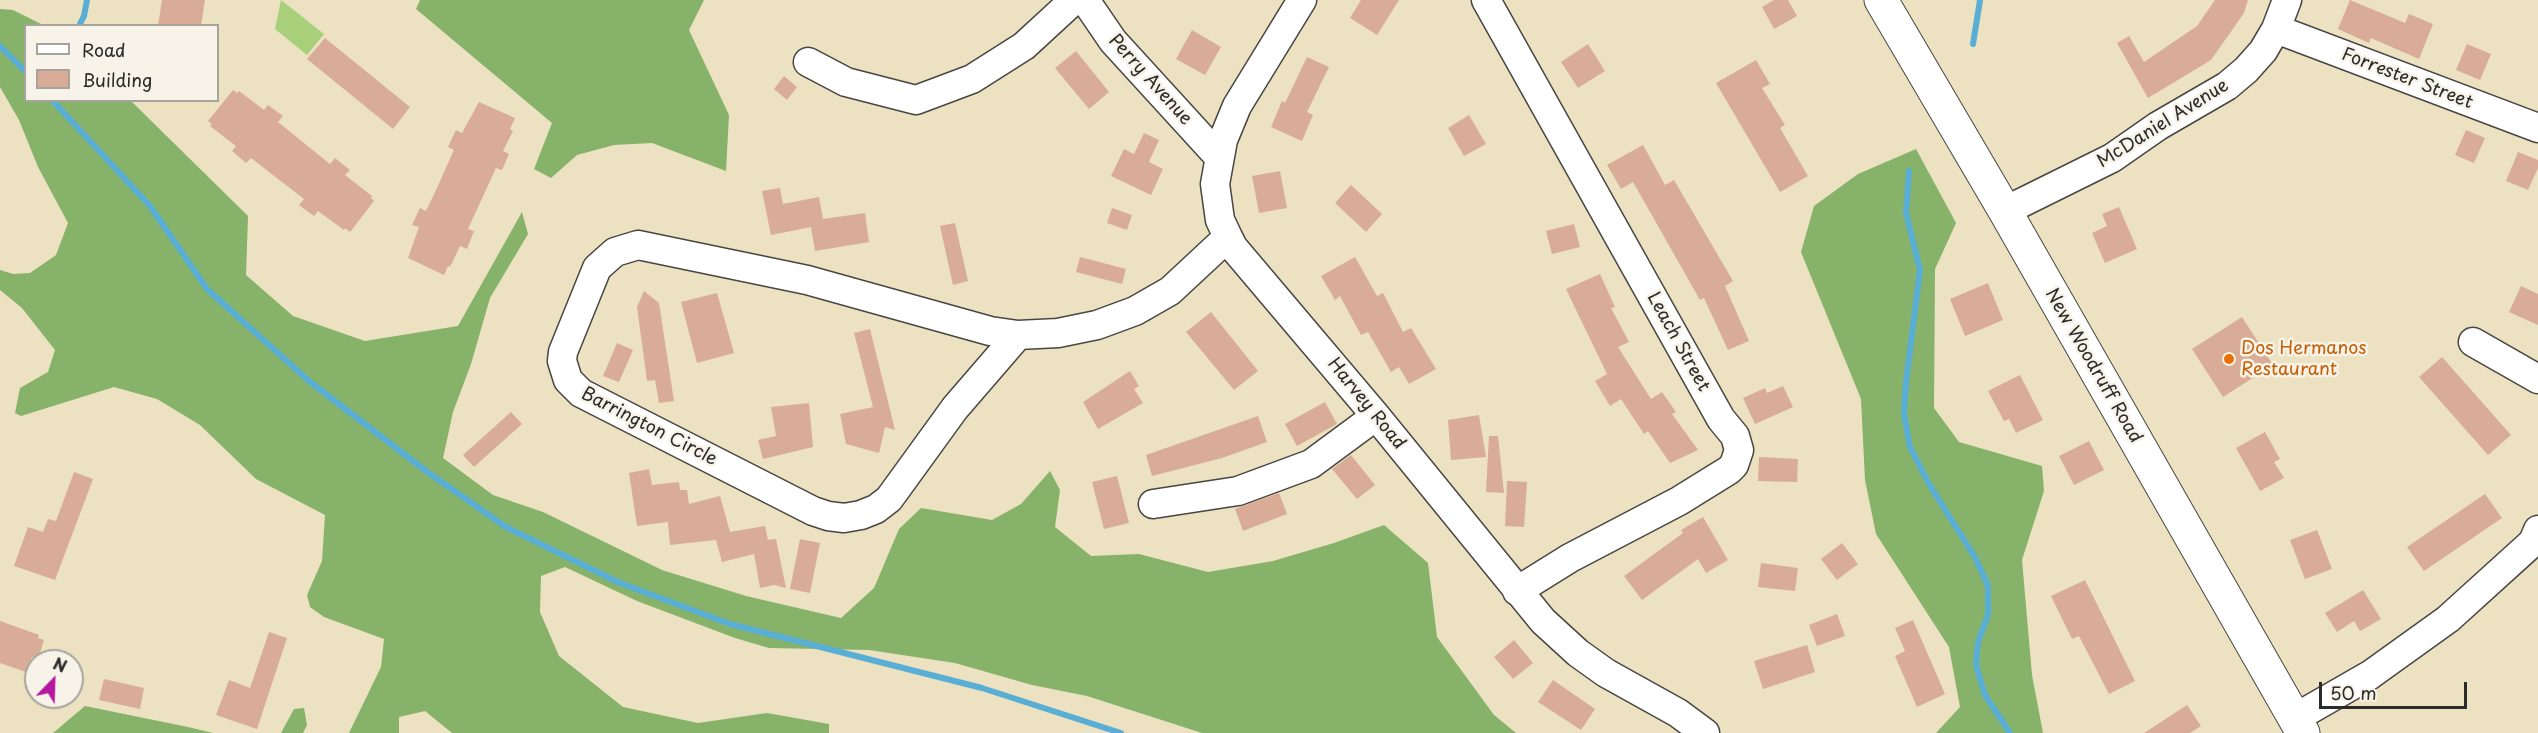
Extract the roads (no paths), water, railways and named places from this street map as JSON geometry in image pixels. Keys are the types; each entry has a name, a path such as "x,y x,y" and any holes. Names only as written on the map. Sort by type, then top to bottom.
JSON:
{"main road":[{"name":"New Woodruff Road","path":"1881,0 2005,211 2299,726"}],"street":[{"path":"808,62 846,81 916,100 972,79 1015,52 1074,0"},
{"name":"Perry Avenue","path":"1085,0 1113,41 1219,158"},
{"name":"Harvey Road","path":"1302,0 1237,106 1219,158 1215,184 1216,202 1233,247 1376,416 1542,621 1578,653 1635,691 1678,713 1705,733"},
{"name":"Leach Street","path":"1486,0 1715,409 1735,436 1739,450 1734,465 1729,470 1679,501 1570,558 1516,591"},
{"name":"McDaniel Avenue","path":"2005,211 2112,158 2157,126 2227,86 2257,57 2276,29 2287,0"},
{"name":"Forrester Street","path":"2276,29 2538,128"},
{"name":"Barrington Circle","path":"1018,335 955,408 889,499 868,512 844,518 813,511 581,393 568,380 562,361 565,343 597,268 615,252 638,245 807,280 990,331 1018,335 1058,333 1098,325 1135,311 1170,291 1228,237"},
{"path":"2473,342 2538,379"},
{"path":"1154,504 1238,490 1311,464 1376,416"},
{"path":"2299,726 2448,620 2533,542 2538,530"}],"waterway":[{"path":"80,24 87,0"},
{"path":"1973,44 1980,0"},
{"path":"0,46 24,70"},
{"path":"54,102 150,206 207,289 309,381 426,471 506,527 620,583 730,624 982,688 1121,733"},
{"path":"1909,171 1906,213 1920,270 1904,414 1910,447 1929,484 1976,559 1988,586 1988,615 1978,642 1976,665 1985,695 2010,733"}],"place":[{"name":"Dos Hermanos Restaurant","path":"2229,359"}]}
